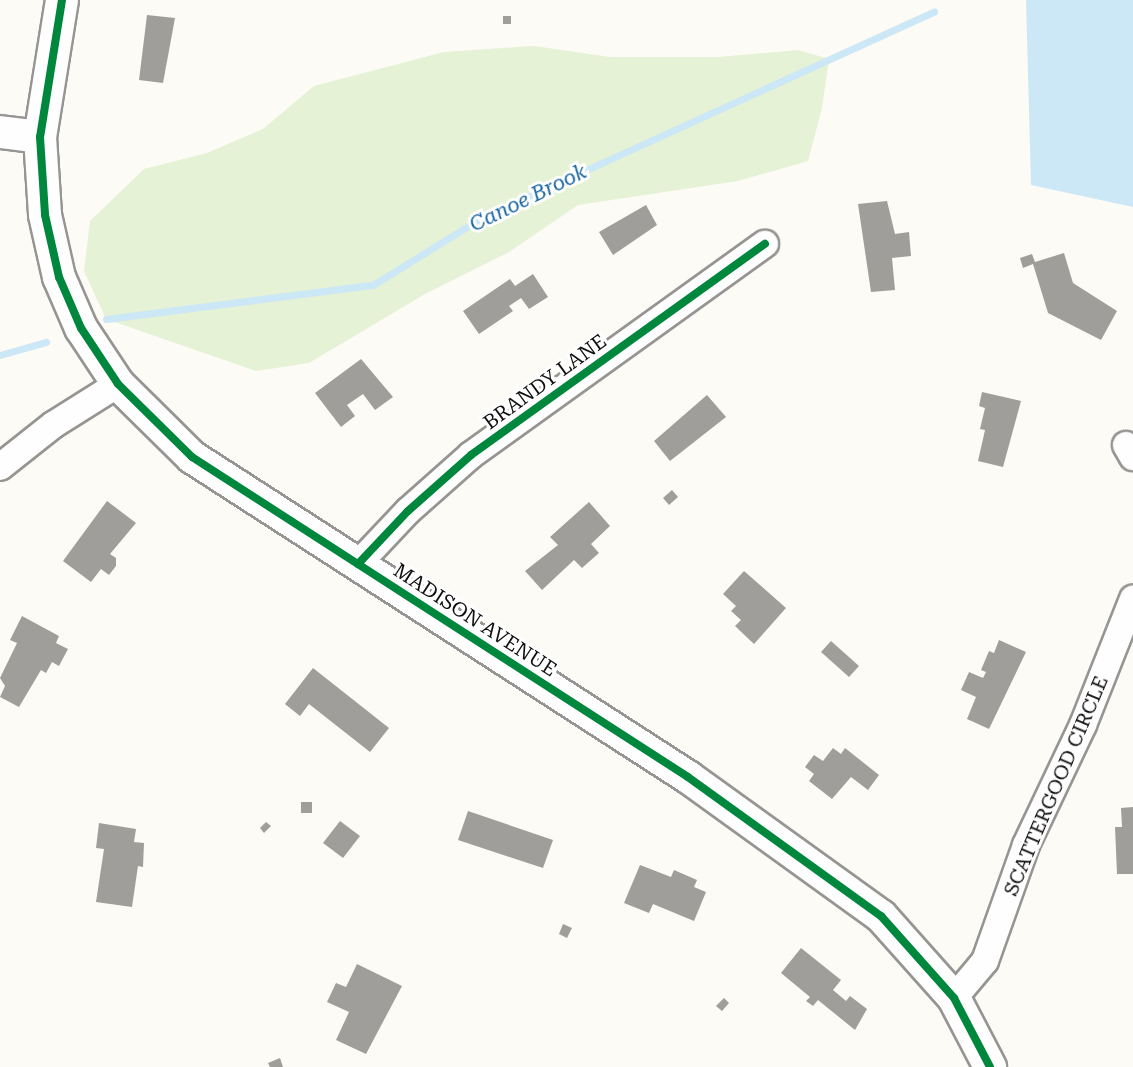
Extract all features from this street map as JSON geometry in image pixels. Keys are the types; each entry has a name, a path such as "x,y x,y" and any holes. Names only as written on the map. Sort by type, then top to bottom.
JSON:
{"street":[{"name":"MADISON AVENUE","path":"62,0 40,137 45,215 59,277 81,328 118,384 192,457 688,777 811,863 881,916 954,998 990,1067"},
{"path":"0,132 40,137"},
{"name":"BRANDY LANE","path":"358,564 408,512 471,455 765,244"},
{"path":"0,467 53,425 118,384"},
{"name":"SCATTERGOOD CIRCLE","path":"954,998 985,961 1026,846 1083,725 1133,599"}],"green space":[{"path":"534,46 610,57 718,57 798,50 829,59 822,108 808,161 738,181 578,205 509,252 425,294 309,363 256,371 106,319 84,271 90,221 144,169 207,153 263,129 314,86 444,52"}],"water":[{"path":"1026,0 1133,0 1133,207 1031,185"}],"building":[{"path":"147,15 175,18 163,83 139,80"},
{"path":"503,16 511,16 511,24 503,24"},
{"path":"887,201 895,234 909,232 911,256 892,258 895,290 871,292 858,204"},
{"path":"646,205 657,225 613,255 599,232"},
{"path":"1064,253 1073,283 1117,311 1101,340 1048,313 1033,264 1023,268 1020,258 1032,254 1035,262"},
{"path":"533,274 548,297 529,309 521,298 509,306 513,311 479,334 463,311 510,279 515,286"},
{"path":"361,359 393,397 375,410 363,394 347,405 355,416 341,427 315,393"},
{"path":"982,392 1021,401 1003,467 978,461 985,430 980,429 985,408 979,406"},
{"path":"707,395 726,417 670,461 654,441"},
{"path":"672,490 678,497 669,505 663,498"},
{"path":"107,501 136,523 110,554 116,558 116,566 109,575 101,569 91,582 63,561"},
{"path":"589,502 610,526 591,544 599,553 582,568 574,560 542,590 525,571 558,545 550,537"},
{"path":"744,571 786,608 754,644 735,626 741,620 731,611 736,606 723,594"},
{"path":"22,616 59,636 56,643 68,649 59,666 52,662 46,673 41,670 19,707 0,697 5,686 0,678 17,643 10,640"},
{"path":"999,640 1026,652 989,729 967,719 976,697 961,690 969,672 983,678 986,672 981,670 989,651 994,653"},
{"path":"831,641 859,666 849,677 821,652"},
{"path":"313,668 389,728 370,752 309,704 300,716 285,704"},
{"path":"833,748 841,754 845,748 879,775 868,790 851,777 832,799 809,781 814,774 805,767 814,755 823,761"},
{"path":"301,802 312,802 312,813 301,813"},
{"path":"1133,807 1133,874 1117,874 1115,827 1122,827 1121,808"},
{"path":"468,811 553,840 543,868 458,840"},
{"path":"340,821 360,836 343,858 323,843"},
{"path":"266,822 271,826 264,833 260,828"},
{"path":"99,823 136,829 134,842 144,843 143,867 138,866 132,907 96,902 104,849 96,848"},
{"path":"640,865 671,877 674,870 697,880 694,887 706,892 694,921 653,904 649,913 624,903"},
{"path":"563,924 572,928 567,938 559,934"},
{"path":"801,948 841,980 833,990 846,1001 850,996 867,1009 855,1030 818,1000 813,1006 806,1001 810,997 781,973"},
{"path":"357,964 402,986 366,1054 336,1040 349,1012 327,1002 336,983 346,987"},
{"path":"724,998 729,1003 722,1011 716,1006"},
{"path":"280,1058 283,1067 270,1067 268,1063"}],"waterway":[{"name":"Canoe Brook","path":"106,319 373,285 481,218 934,12"},
{"name":"Canoe Brook","path":"0,355 46,342"}],"cycle path":[{"path":"62,0 40,137 45,215 59,277 81,328 118,384 192,457 688,777 881,916 954,998 990,1067"},
{"path":"358,564 408,511 471,455 765,244"}]}
